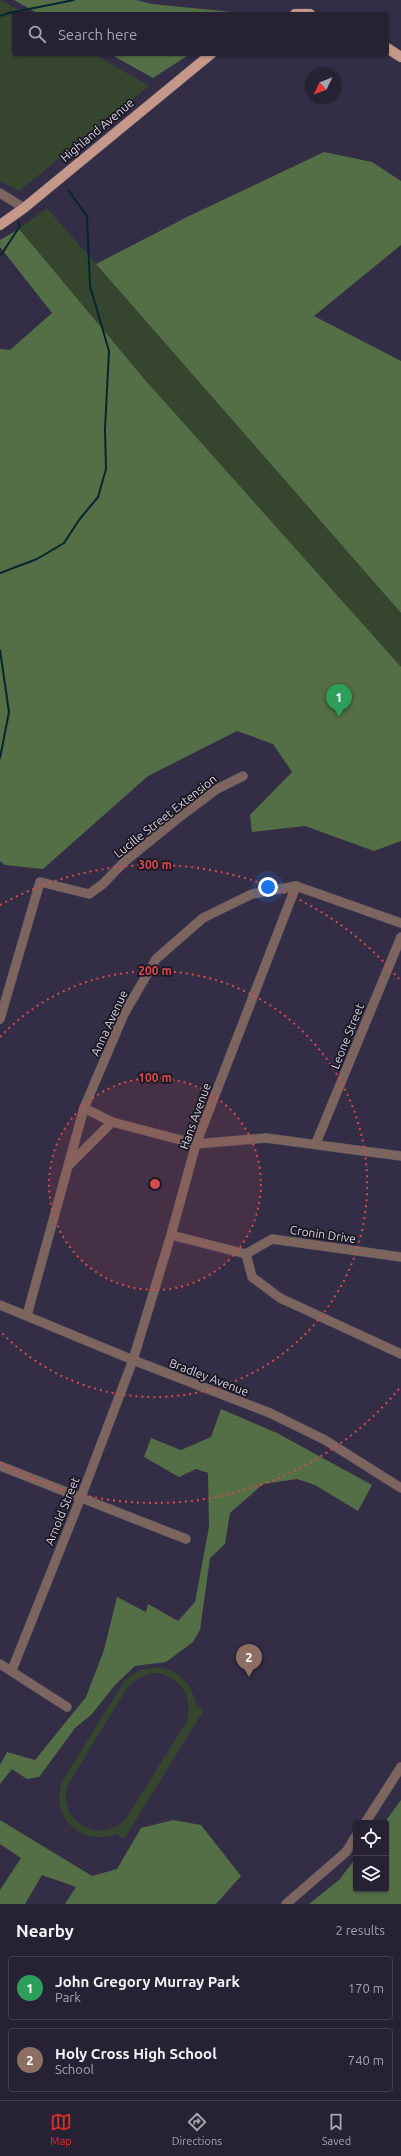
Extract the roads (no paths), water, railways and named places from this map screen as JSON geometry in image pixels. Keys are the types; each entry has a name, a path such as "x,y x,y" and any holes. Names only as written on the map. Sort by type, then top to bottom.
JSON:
{"main road":[{"path":"389,49 401,57"},
{"name":"Highland Avenue","path":"0,225 24,208 209,56"}],"street":[{"path":"0,193 24,208"},
{"name":"Lucille Street Extension","path":"0,1018 40,882 86,895 98,888 124,862 200,802 229,782 243,776"},
{"name":"Anna Avenue","path":"27,1315 84,1108 124,1014 156,959 203,918 252,894 296,886 401,923"},
{"name":"Hans Avenue","path":"132,1360 171,1236 196,1144 296,886"},
{"name":"Leone Street","path":"316,1143 401,937"},
{"path":"84,1108 112,1122 196,1144 266,1138 316,1143 401,1156"},
{"name":"Anna Avenue","path":"68,1166 112,1122"},
{"path":"171,1236 246,1254 252,1277 280,1298 401,1354"},
{"name":"Cronin Drive","path":"246,1254 272,1239 401,1257"},
{"name":"Bradley Avenue","path":"0,1305 132,1360 270,1413 325,1440 401,1488"},
{"name":"Arnold Street","path":"12,1670 82,1497 132,1360"},
{"path":"0,1466 186,1539"},
{"path":"0,1664 12,1670 67,1707"},
{"path":"367,1820 401,1767"},
{"path":"286,1904 346,1852 353,1841"}],"waterway":[{"path":"14,12 74,0"},
{"path":"0,16 12,12"},
{"path":"0,573 37,559 64,543 79,520 98,497 106,469 105,429 109,351 90,286 87,216 68,190"},
{"path":"1,255 20,226 18,221"},
{"path":"0,650 9,712 0,758"}],"place":[{"name":"John Gregory Murray Park","path":"339,717"},
{"name":"Holy Cross High School","path":"249,1677"}]}
